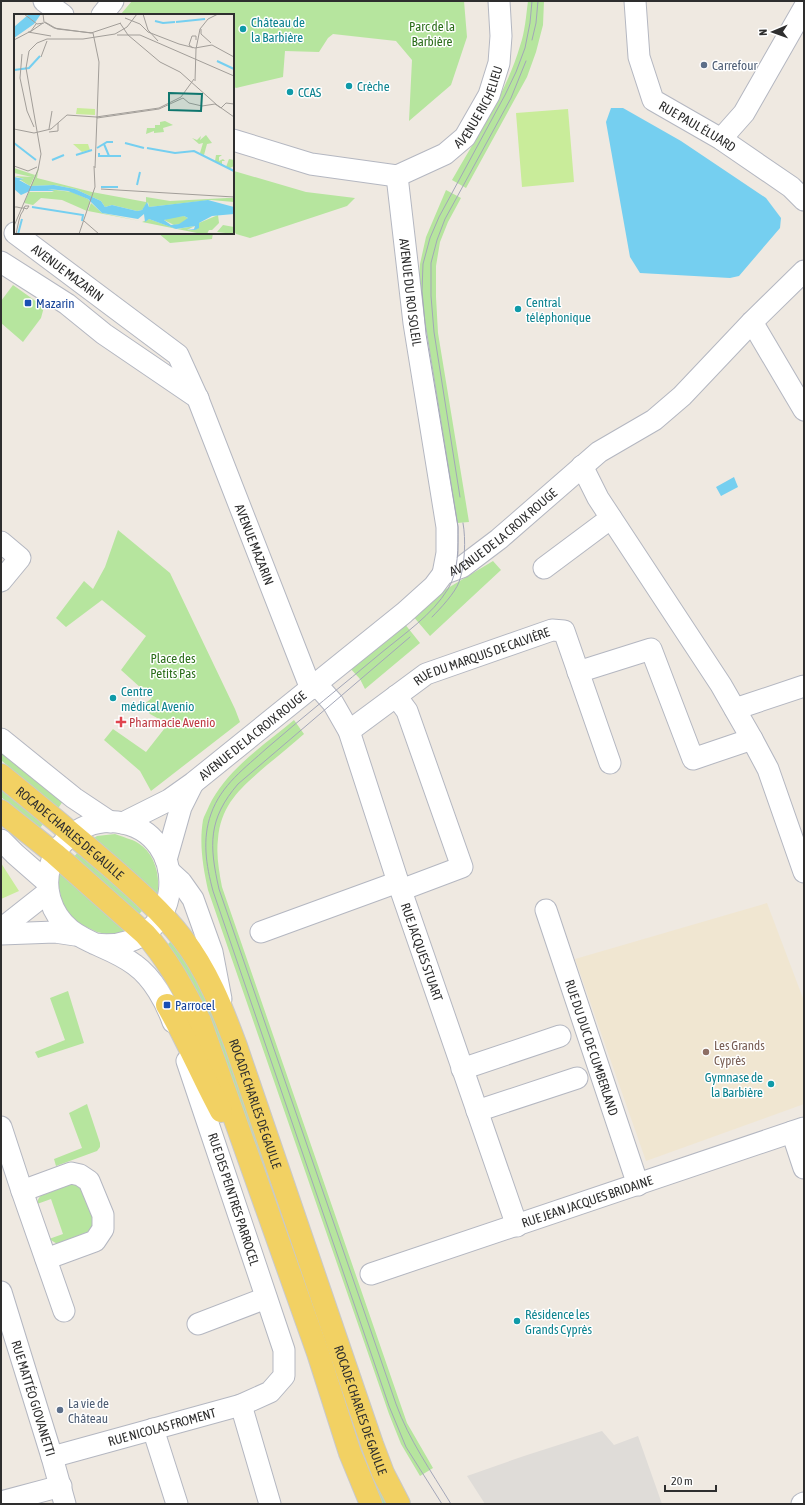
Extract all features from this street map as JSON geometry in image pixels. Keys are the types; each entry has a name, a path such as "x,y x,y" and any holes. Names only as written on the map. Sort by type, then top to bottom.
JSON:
{"main road":[{"name":"ROCADE CHARLES DE GAULLE","path":"1,775 72,834 162,914 182,938 208,979 223,1010 372,1444 383,1473 399,1504"},
{"name":"ROCADE CHARLES DE GAULLE","path":"1,811 55,854 145,934 157,947 200,1021 255,1172 318,1353 350,1453 371,1504"},
{"path":"166,1005 184,1035 204,1079 255,1172"},
{"path":"350,1453 358,1504"}],"street":[{"path":"44,1 62,14"},
{"path":"103,14 113,1"},
{"name":"AVENUE RICHELIEU","path":"397,176 445,154 465,136 490,96 499,63 501,36 499,1"},
{"name":"RUE PAUL ÉLUARD","path":"635,1 639,57 653,100 721,139 791,187 804,200"},
{"path":"721,139 744,113 804,8"},
{"path":"234,140 311,164 397,176"},
{"name":"AVENUE DU ROI SOLEIL","path":"397,176 414,323 447,527 447,553 443,574"},
{"name":"AVENUE MAZARIN","path":"1,222 14,232"},
{"name":"AVENUE MAZARIN","path":"16,234 178,355 198,399 314,687"},
{"name":"AVENUE MAZARIN","path":"1,262 67,304 104,334 198,399"},
{"name":"AVENUE DE LA CROIX ROUGE","path":"116,822 169,800 193,783 404,613 434,586 443,574 462,567 499,539 599,452 635,432 659,415 682,396 804,270"},
{"path":"752,322 804,410"},
{"path":"582,466 598,498 721,685 752,739 768,769 804,872"},
{"path":"544,568 611,518"},
{"path":"1,542 20,558 1,581"},
{"name":"RUE DU MARQUIS DE CALVIÈRE","path":"349,731 426,674 552,630 564,631 610,763"},
{"path":"578,672 651,649 692,759 752,739"},
{"path":"735,709 804,686"},
{"name":"RUE JACQUES STUART","path":"314,687 333,703 349,731 399,886 516,1226"},
{"path":"261,932 399,886 462,867 407,711 396,696"},
{"path":"1,739 74,798 116,822 137,828 149,836 159,847 168,866 193,900 198,912 212,952 223,1010"},
{"path":"96,944 121,944 134,940 145,934 162,914 168,901 171,886 168,866 175,826 181,807 193,783"},
{"path":"75,935 62,923 53,908 48,887 49,868 62,843 72,834 90,825 116,822"},
{"path":"1,840 48,887"},
{"path":"1,929 48,887"},
{"name":"RUE DU DUC DE CUMBERLAND","path":"546,910 638,1185"},
{"path":"1,934 55,932 75,935"},
{"name":"RUE DES PEINTRES PARROCEL","path":"75,935 136,965 150,980 166,1005 193,1077 284,1350 284,1376 270,1392"},
{"path":"462,1069 560,1036"},
{"path":"477,1111 577,1078"},
{"path":"1,1127 64,1311"},
{"path":"798,1130 804,1168"},
{"name":"RUE JEAN JACQUES BRIDAINE","path":"371,1274 798,1130"},
{"path":"22,1191 71,1173 80,1175 89,1181 103,1215 103,1229 95,1241 46,1259"},
{"name":"RUE MATTÉO GIOVANETTI","path":"1,1292 63,1495"},
{"path":"198,1324 266,1298"},
{"name":"RUE NICOLAS FROMENT","path":"52,1457 241,1405 270,1392"},
{"path":"241,1405 270,1504"},
{"path":"153,1429 177,1504"},
{"path":"1,1502 63,1495"}],"shaded area":[{"name":"Les Grands Cyprès","path":"767,903 804,1001 804,1104 646,1161 575,959"},
{"path":"602,1431 614,1445 638,1436 662,1504 485,1504 467,1476 524,1456"}],"green space":[{"name":"Parc de la Barbière","path":"132,1 464,1 467,37 451,85 409,121 412,60 396,41 333,34 328,38 319,52 285,51 283,77 236,88 234,87 234,14 121,14"},
{"path":"528,1 544,1 543,25 536,52 527,77 466,188 452,180 490,115 507,81 522,41"},
{"path":"568,109 574,182 522,187 516,113"},
{"path":"234,171 306,192 355,198 347,206 250,238 236,234 234,231"},
{"path":"446,190 461,198 448,222 440,242 436,266 438,333 469,522 457,523 418,291 420,264 426,237"},
{"path":"159,234 213,234 212,239 170,243"},
{"path":"13,285 44,307 41,318 23,342 1,323 1,301"},
{"name":"Place des Petits Pas","path":"118,530 170,573 240,722 151,791 140,771 104,740 113,729 146,752 168,724 150,714 143,705 152,698 121,670 146,636 102,600 66,627 56,618 84,581 93,589 105,567"},
{"path":"493,561 501,570 430,636 412,615 438,594"},
{"path":"404,623 420,643 365,689 360,679 349,667"},
{"path":"294,720 304,734 241,789 234,797 223,815 217,845 222,887 407,1423 433,1468 420,1476 401,1444 389,1414 208,890 202,855 203,820 216,793 235,770"},
{"path":"1,748 63,801 57,810 1,760"},
{"path":"1,785 44,823 39,829 1,797"},
{"path":"115,834 136,842 144,847 149,853 153,859 157,874 157,896 94,838 97,836"},
{"path":"78,852 144,909 137,916 73,858"},
{"path":"1,863 19,891 1,899"},
{"path":"60,872 126,932 111,935 97,932 74,921 62,903 58,882"},
{"path":"171,941 175,944 211,1004 388,1504 379,1504 168,944"},
{"path":"68,991 84,1043 38,1058 35,1052 65,1040 50,998"},
{"path":"87,1104 100,1147 97,1151 56,1166 54,1159 82,1148 69,1113"},
{"path":"71,1182 86,1188 96,1230 59,1245 49,1239 63,1234 51,1199 37,1204 41,1195 45,1192"}],"water":[{"path":"611,108 623,108 681,141 766,198 781,218 780,228 739,276 730,278 640,273 630,257 606,122"},
{"path":"734,477 738,487 721,496 716,487"}],"tram line":[{"path":"442,1504 406,1447 389,1406 213,891 208,872 206,842 208,823 215,804 234,778 281,736 426,616 452,582 457,559 458,527 426,334 422,291 423,264 430,238 439,217 516,72 525,48 530,23 532,1"},
{"path":"532,40 536,23 538,1"},
{"path":"460,497 434,332 431,296 431,263 437,240 445,219 511,98 526,61"},
{"path":"432,617 451,596 461,576 464,552 463,523"},
{"path":"410,637 238,784 228,797 216,821 213,846 219,889 396,1404 414,1443 451,1504"}],"place":[{"name":"Château de la Barbière","path":"243,29"},
{"name":"Carrefour","path":"704,65"},
{"name":"Crèche","path":"349,86"},
{"name":"CCAS","path":"290,92"},
{"name":"Mazarin","path":"28,303"},
{"name":"Central téléphonique","path":"518,309"},
{"name":"Centre médical Avenio","path":"113,698"},
{"name":"Pharmacie Avenio","path":"121,722"},
{"name":"Parrocel","path":"167,1005"},
{"name":"Les Grands Cyprès","path":"706,1052"},
{"name":"Gymnase de la Barbière","path":"771,1084"},
{"name":"Résidence les Grands Cyprès","path":"517,1321"},
{"name":"La vie de Château","path":"60,1410"}]}
